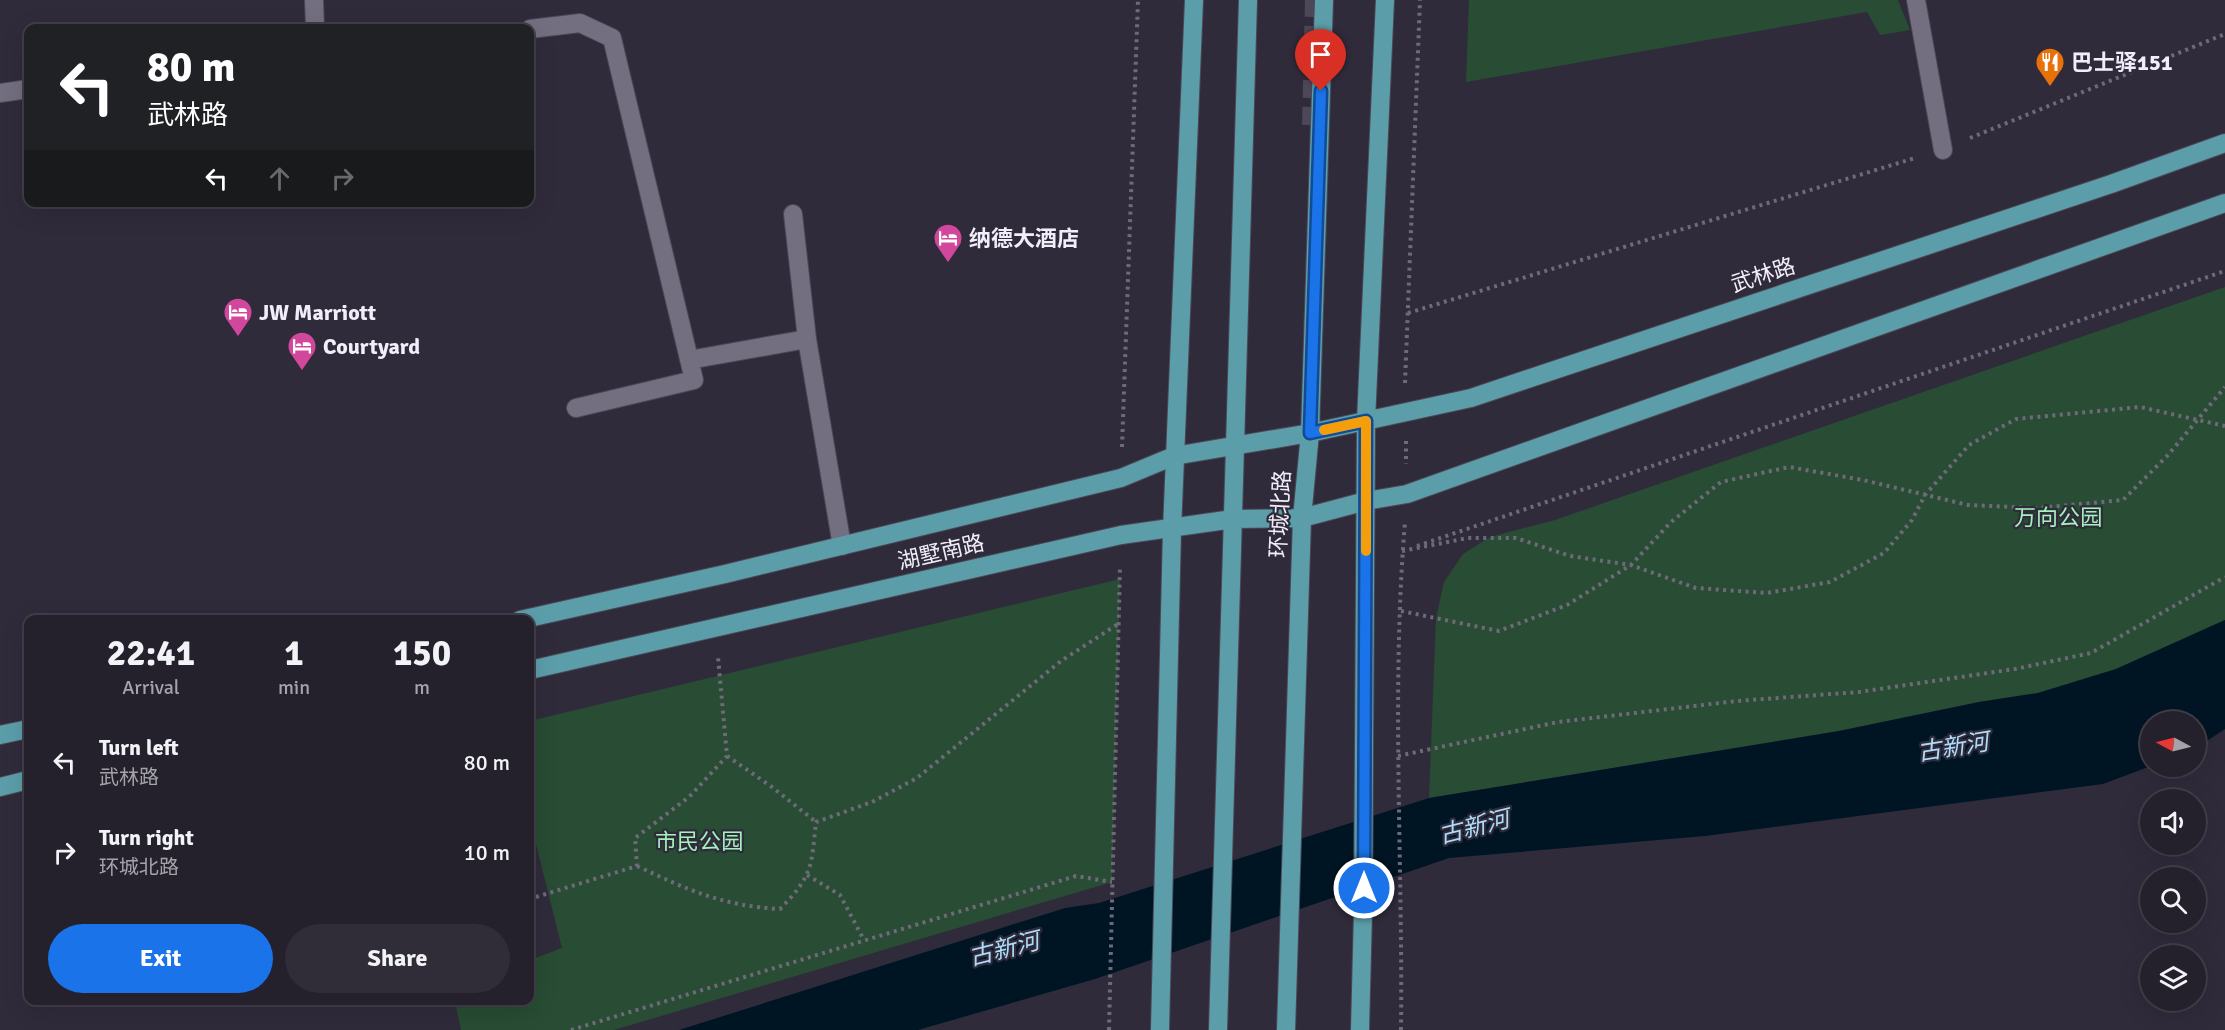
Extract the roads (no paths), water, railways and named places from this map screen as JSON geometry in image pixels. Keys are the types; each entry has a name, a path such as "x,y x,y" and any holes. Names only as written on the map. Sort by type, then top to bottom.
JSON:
{"main road":[{"path":"1160,1030 1174,456 1194,0"},
{"name":"环城北路","path":"1218,1030 1221,846 1248,0"},
{"name":"环城北路","path":"1286,1030 1302,518 1310,433 1324,0"},
{"path":"1360,1030 1363,912 1366,421 1385,0"},
{"name":"武林路","path":"1310,433 1471,398 2111,184 2225,143"},
{"path":"1366,501 1407,494 2225,203"},
{"name":"湖墅南路","path":"534,617 842,546 1121,478 1174,456 1310,433"},
{"name":"湖墅南路","path":"534,669 1121,535 1172,530 1233,519 1302,518 1366,501"},
{"path":"0,735 24,730"},
{"path":"0,787 24,781"}],"lane":[{"path":"314,0 315,24"},
{"path":"1916,0 1943,150"},
{"path":"534,29 580,23 612,38 694,380 576,408"},
{"path":"0,93 24,90"},
{"path":"793,214 807,339 842,546"},
{"path":"690,360 807,339"}],"water":[{"name":"古新河","path":"2225,620 2225,729 2206,741 2206,711 2140,711 2140,770 2103,784 1705,836 1449,858 1095,979 918,1030 679,1030 1065,908 1099,903 1429,798 1839,731 1979,702 2038,693 2116,669"}],"tunnel":[{"path":"1311,125 1314,0"}],"place":[{"name":"巴士驿151","path":"2050,88"},
{"name":"纳德大酒店","path":"948,264"},
{"name":"JW Marriott","path":"238,338"},
{"name":"Courtyard","path":"302,372"}],"park label":[{"name":"万向公园","path":"2058,517"},
{"name":"市民公园","path":"699,841"}]}
